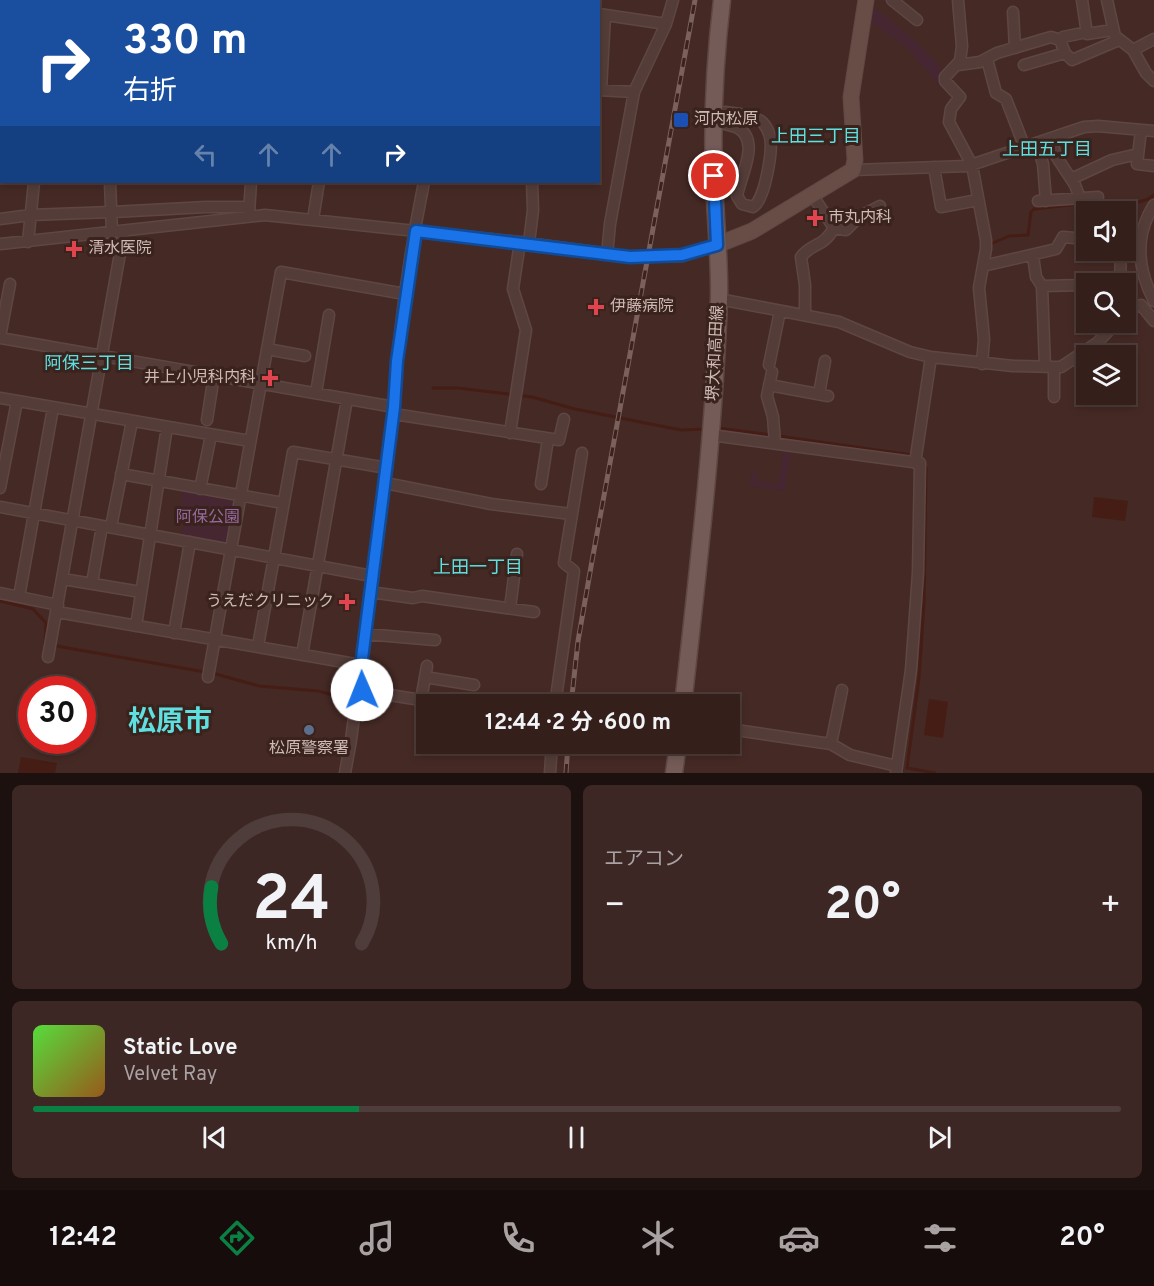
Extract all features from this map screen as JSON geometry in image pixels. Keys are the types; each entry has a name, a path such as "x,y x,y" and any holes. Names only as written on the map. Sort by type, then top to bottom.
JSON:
{"main road":[{"name":"堺大和高田線","path":"684,694 711,430 719,299 720,264 714,176 716,60 722,0"},
{"path":"674,773 677,754"}],"street":[{"path":"608,255 610,224 634,92 666,24 673,0"},
{"path":"853,170 855,160 851,97 866,0"},
{"path":"892,0 917,20"},
{"path":"958,0 962,46 958,65 945,78 945,81 960,97 948,117 972,165 986,240 979,288 984,339 982,364"},
{"path":"1082,0 1087,32"},
{"path":"1107,0 1112,30 1119,40 1132,50 1146,73 1154,81"},
{"path":"1013,12 1015,48"},
{"path":"634,92 600,90 602,14 666,24"},
{"path":"958,65 987,59 997,52 1051,37 1060,40 1087,32 1087,34 1112,30"},
{"path":"1132,50 1154,39"},
{"path":"1060,40 1065,52 1072,60 1119,40"},
{"path":"1023,65 1065,52"},
{"path":"987,59 996,93 1006,99 1025,148"},
{"path":"725,112 752,116 768,130 771,144 764,189 758,203 753,207 742,204 737,196 749,152 746,136 739,129 715,121 725,112"},
{"path":"0,219 30,215 206,207 524,243 608,255 662,257 682,255 717,245 753,231 853,170 972,165 1084,127 1154,131"},
{"path":"1141,130 1137,164 1154,166"},
{"path":"1051,138 1056,156 1080,198"},
{"path":"1037,143 1043,164 1042,201 1098,197"},
{"path":"1071,179 1112,160 1138,154"},
{"path":"934,167 942,207 978,200"},
{"path":"28,242 33,183"},
{"path":"49,654 101,356 118,232 112,212 110,183"},
{"path":"249,211 251,183"},
{"path":"313,219 319,183"},
{"path":"345,773 387,468 405,294 424,183"},
{"path":"510,433 526,330 513,289 533,210 532,183"},
{"path":"813,196 834,228 846,230 859,218 880,206"},
{"path":"1154,205 1146,218 1140,245 1140,262 1145,284 1154,301"},
{"path":"0,244 118,232 249,211"},
{"path":"805,315 805,285 801,257 805,252 823,243 834,228"},
{"path":"983,266 1056,249 1063,237 1076,239"},
{"path":"1136,244 1140,245"},
{"path":"1033,256 1036,278 1042,286 1054,397"},
{"path":"209,672 281,272 405,294"},
{"path":"10,284 0,337 316,393 548,439 559,440 564,419"},
{"path":"1042,286 1076,285"},
{"path":"719,299 839,322 910,352 982,364 1050,367 1071,362 1091,348 1106,333"},
{"path":"1136,306 1142,305 1154,321"},
{"path":"774,438 767,396 780,311"},
{"path":"316,393 329,315"},
{"path":"267,349 305,356"},
{"path":"915,463 931,357"},
{"path":"769,385 823,395 825,361"},
{"path":"207,420 214,375"},
{"path":"0,398 250,441"},
{"path":"302,656 347,399"},
{"path":"0,488 17,401"},
{"path":"19,597 53,408"},
{"path":"92,584 121,474 132,421"},
{"path":"136,626 167,427"},
{"path":"711,430 774,438 920,463 918,573 910,670 896,770 850,755 831,744 740,731"},
{"path":"200,489 210,435"},
{"path":"541,484 548,439"},
{"path":"258,646 293,452 387,468"},
{"path":"557,694 574,571 564,563 582,453"},
{"path":"121,474 283,503"},
{"path":"385,483 491,504 571,514"},
{"path":"0,507 372,576"},
{"path":"174,633 190,542"},
{"path":"510,609 517,554"},
{"path":"63,579 141,592"},
{"path":"370,592 413,598 422,596 534,612"},
{"path":"0,593 57,609 136,626 361,665"},
{"path":"365,634 435,640"},
{"path":"358,690 421,700 426,672 474,685"},
{"path":"831,744 842,690"},
{"path":"549,773 551,754"}],"green space":[{"path":"874,7 917,42 946,73 946,85 940,87 907,48 871,22"},
{"path":"783,450 791,452 785,491 749,486 752,472 758,473 757,481 778,484"},
{"name":"阿保公園","path":"183,488 230,496 234,502 228,541 223,545 181,538 185,515 179,514"}],"shaded area":[{"path":"1094,497 1128,501 1125,521 1092,517"},
{"path":"929,699 948,702 943,738 924,735"},
{"path":"21,757 57,763 55,773 18,773"}],"waterway":[{"path":"1136,203 1154,195"},
{"path":"993,243 1009,236 1028,235 1031,212 1034,209 1076,204"},
{"path":"433,388 458,388 532,397 575,409 681,430 706,429"},
{"path":"718,428 771,435"},
{"path":"778,436 912,455"},
{"path":"926,468 924,603 919,678 907,768 935,773"},
{"path":"0,601 33,609 46,623 45,644 205,672"},
{"path":"212,673 259,686 318,691 345,698"}],"railway":[{"path":"572,694 578,641 592,561 695,0"},
{"path":"566,773 567,754"}],"place":[{"name":"河内松原","path":"681,120"},
{"name":"市丸内科","path":"815,218"},
{"name":"清水医院","path":"74,249"},
{"name":"伊藤病院","path":"596,307"},
{"name":"井上小児科内科","path":"270,378"},
{"name":"うえだクリニック","path":"347,602"},
{"name":"松原警察署","path":"309,730"}],"district":[{"name":"上田三丁目","path":"816,137"},
{"name":"上田五丁目","path":"1047,150"},
{"name":"阿保三丁目","path":"89,364"},
{"name":"上田一丁目","path":"478,568"},
{"name":"松原市","path":"170,723"}],"route":[{"path":"362,690 358,690 394,407 405,294 416,231 630,257 682,255 717,245 714,176"}]}
